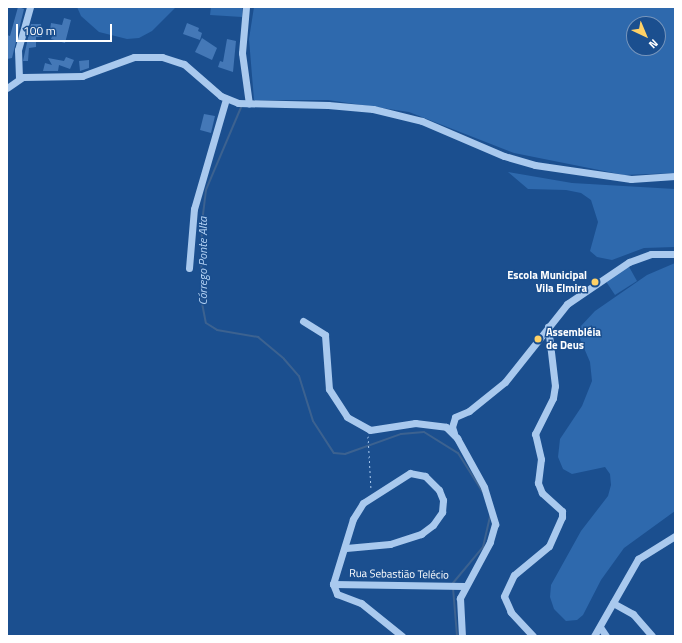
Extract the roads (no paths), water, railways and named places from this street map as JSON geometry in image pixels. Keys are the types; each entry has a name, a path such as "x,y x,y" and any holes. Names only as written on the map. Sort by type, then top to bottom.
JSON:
{"street":[{"path":"19,78 18,50 30,7"},
{"path":"246,7 242,53 249,104"},
{"path":"7,88 19,78 82,76 134,57 162,56 188,67 226,99 249,104 328,105 373,109 422,121 504,156 535,165 631,179 675,176"},
{"path":"189,268 194,209 226,99"},
{"path":"436,424 469,411 505,382 567,304 619,268 647,255 675,254"},
{"path":"303,321 325,335 331,393 348,417 368,429 415,423 436,424 454,433"},
{"path":"533,636 511,612 504,596 514,574 547,549 562,517 562,511 542,493 538,483 541,458 535,434 553,398 555,386 548,326"},
{"path":"458,415 452,425 454,433 488,495 495,524 490,542 464,586 458,608 462,636"},
{"path":"346,548 390,544 413,538 437,521 444,504 434,484 414,472 401,476 372,496 356,513 346,548 333,584 337,594 366,606 402,636"},
{"path":"594,636 638,559 675,536"},
{"name":"Rua Sebastião Telécio","path":"333,584 464,586"},
{"path":"613,603 634,614 652,636"},
{"path":"600,627 606,636"}],"waterway":[{"name":"Córrego Ponte Alta","path":"242,105 206,190 202,222 201,298 206,323 217,330 258,337 284,359 299,376 313,421 334,453 345,454 401,434 424,432 458,453 482,491"},
{"name":"Córrego Ponte Alta","path":"453,583 483,547 490,516"},
{"name":"Córrego Ponte Alta","path":"453,588 457,636"}],"place":[{"name":"Escola Municipal Vila Elmira","path":"595,282"},
{"name":"Assembléia de Deus","path":"538,339"}]}
